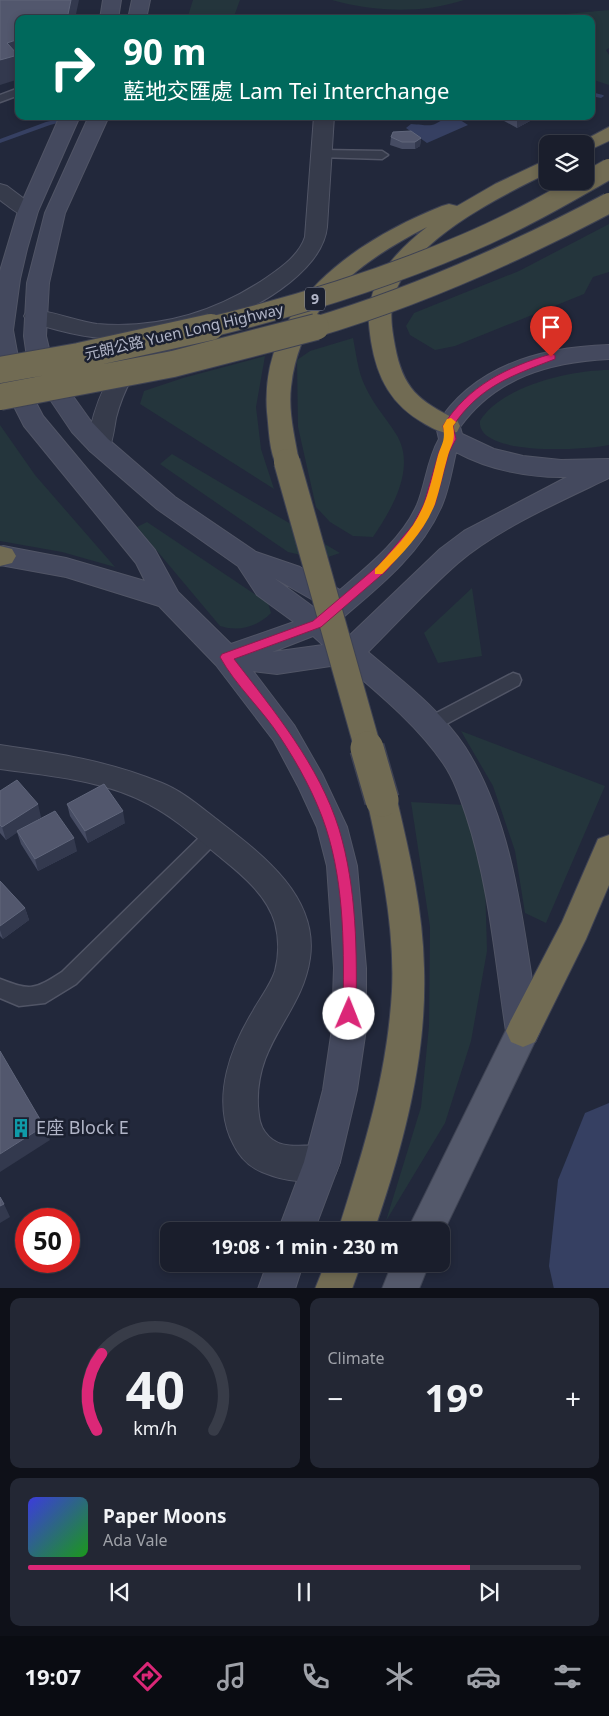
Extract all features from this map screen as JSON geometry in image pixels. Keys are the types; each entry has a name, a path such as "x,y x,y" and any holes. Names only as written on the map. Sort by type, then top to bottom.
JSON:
{"highway":[{"path":"594,141 609,133"},
{"name":"元朗公路 Yuen Long Highway","path":"0,370 174,337 240,322 350,288 482,236 568,194 609,169"},
{"path":"359,1222 378,1164 395,1092 408,990 401,891 382,800 287,462 279,410 280,379 288,346 312,304 337,274 387,238 425,219 483,198 539,170"},
{"path":"449,432 405,400 397,388 386,358 380,324 380,308 384,293 408,256 438,230 483,198"},
{"name":"元朗公路 Yuen Long Highway","path":"0,397 169,365 344,319 456,277 512,252 609,203"},
{"path":"523,1031 575,929 609,848"},
{"path":"332,1288 339,1272"}],"main road":[{"path":"110,15 112,0"},
{"path":"137,15 141,0"},
{"path":"68,120 28,212 8,249 9,280 2,330 9,374 33,420 146,557 168,599 226,657 284,733 312,783 332,827 342,866 350,968 349,1029 340,1090 322,1162 299,1222"},
{"path":"97,120 55,213 38,282 35,336 39,357 49,380 75,418 99,445 166,504 247,559 292,574 342,604"},
{"path":"8,249 46,250"},
{"path":"226,657 317,624 382,568 417,528 430,504 449,432 467,401 501,376 551,357 609,352"},
{"path":"449,432 480,454 512,463 565,469 609,467"},
{"path":"226,657 276,663 350,652 449,556 473,538 551,495 609,467"},
{"path":"1,556 47,562 112,580 168,599"},
{"path":"247,559 266,588 317,624 396,692 429,724 454,755 472,789 487,827 499,880 504,923 523,1031 430,1222"},
{"path":"276,1288 282,1272"},
{"path":"400,1288 407,1272"}],"street":[{"path":"35,316 56,324 98,331 134,331 197,321 240,303 270,286 302,259 312,246 316,233 324,120"},
{"path":"0,190 28,212"},
{"path":"99,445 102,419 115,384 142,346 168,326"},
{"path":"0,757 70,767 115,778 162,796 244,856 268,881 289,915 295,955 289,982 259,1031 245,1068 240,1110 244,1131 251,1146 265,1156 281,1162 322,1162"}],"lane":[{"path":"0,98 15,92"},
{"path":"322,154 382,155"},
{"path":"429,724 513,680"},
{"path":"0,988 18,997 45,994 69,978 213,835"}],"shaded area":[{"path":"193,0 240,0 234,15 188,15"},
{"path":"332,0 464,0 431,8 398,10 365,7"},
{"path":"609,10 609,48 606,50 609,55 609,85 595,80 595,15 555,15"},
{"path":"609,224 609,272 593,277 584,294 455,346 435,350 410,335 406,326 414,313 519,271"},
{"path":"353,338 363,381 368,393 396,434 402,447 404,460 400,487 388,514 373,537 353,536 330,522 316,507 298,427 297,360 310,351"},
{"path":"265,356 256,407 261,449 274,489 140,404 144,391 183,378"},
{"path":"609,370 609,445 557,449 513,446 495,441 483,433 480,421 490,409 520,389 557,377"},
{"path":"0,425 35,475 115,567 62,552 0,541"},
{"path":"172,454 340,553 328,557 314,558 288,552 160,464"},
{"path":"147,522 268,603 271,613 260,622 247,627 227,628 220,626 137,527"},
{"path":"472,588 482,656 438,663 424,633"},
{"path":"461,731 605,786 546,923 525,913 515,851 493,786"},
{"path":"411,802 465,805 485,881 487,951 471,1041 445,1123 386,1221 421,1107 429,1026 430,927"}],"water":[{"path":"441,120 460,120 468,125 427,143 406,128 411,124 434,125"}],"building":[{"path":"0,0 71,0 68,15 15,15 15,40 7,43 15,52 15,56 0,60"},
{"path":"411,131 421,138 415,142 402,142 391,137 393,132"},
{"path":"17,780 38,804 2,827 0,825 0,791"},
{"path":"104,784 123,811 85,831 67,804"},
{"path":"55,811 74,838 35,859 17,831"},
{"path":"0,881 25,908 0,926"},
{"path":"0,1051 44,1126 0,1154"},
{"path":"0,1197 4,1204 0,1206"}],"waterway":[{"path":"595,95 601,96"},
{"path":"0,141 48,123 62,120"},
{"path":"591,1288 585,1266 593,1180 609,1137"}],"slow traffic":[{"path":"378,572 402,548 417,528 430,504 444,452 451,439 448,426 451,422"}],"place":[{"name":"E座 Block E","path":"21,1128"}],"route":[{"path":"349,1014 350,968 347,906 342,866 332,827 312,783 284,733 226,657 317,624 382,568 402,548 417,528 430,504 444,452 451,439 448,426 458,411 479,390 501,376 551,357"}]}
